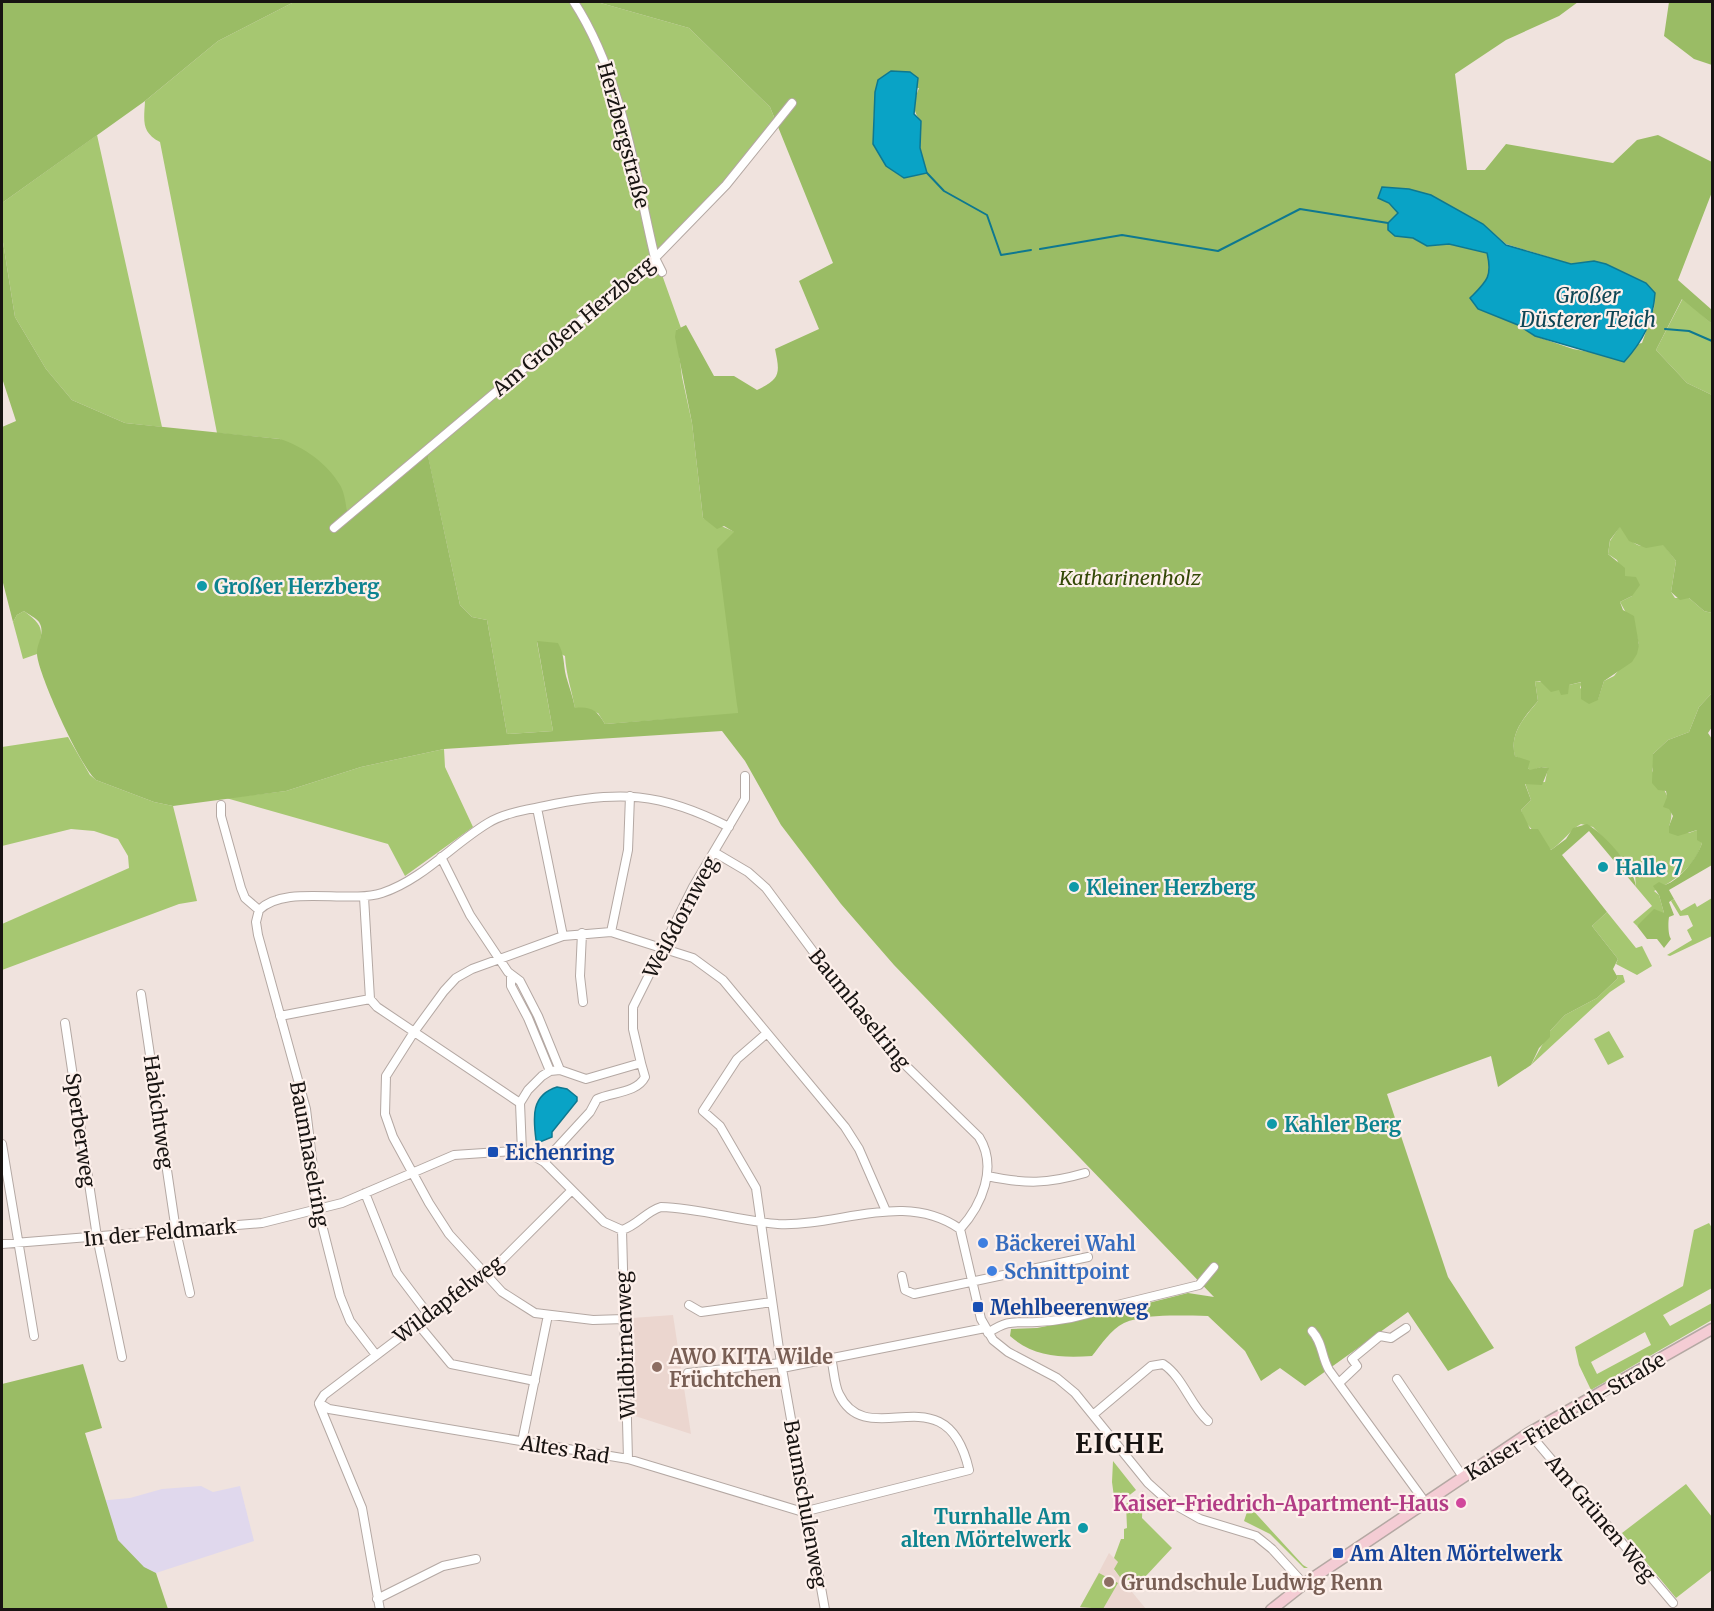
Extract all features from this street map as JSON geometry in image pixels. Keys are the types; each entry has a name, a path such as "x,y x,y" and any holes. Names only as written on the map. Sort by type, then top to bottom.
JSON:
{"street":[{"name":"Herzbergstraße","path":"574,2 595,38 611,78 656,258 662,272"},
{"name":"Am Großen Herzberg","path":"334,528 656,258 726,185 792,103"},
{"name":"Weißdornweg","path":"544,1162 590,1112 597,1099 637,1087 642,1083 645,1077 633,1029 633,1007 693,887 745,799 745,776"},
{"path":"611,932 628,850 630,796"},
{"path":"221,805 221,816 241,888 245,898 259,910 279,898 364,897 400,886 490,821 584,797 655,798 683,806 729,827"},
{"path":"537,808 563,936"},
{"name":"Baumhaselring","path":"714,852 748,872 766,888 861,1016 895,1055 979,1137 986,1148 987,1176 976,1208 960,1229"},
{"path":"441,856 470,915 511,977 520,981 560,1070"},
{"path":"364,897 370,999 376,1007 520,1103"},
{"name":"Baumhaselring","path":"259,910 256,922 258,935 306,1109 318,1209 340,1296 350,1321 376,1355"},
{"path":"624,1319 593,1320 536,1313 518,1304 502,1292 438,1219 393,1137 385,1114 383,1098 386,1076 444,991 456,978 472,969 563,936 582,933 611,932 693,958 715,972 845,1127 859,1149 886,1211"},
{"path":"582,933 580,976 583,1002"},
{"path":"511,977 511,986 528,1018 550,1071"},
{"name":"Habichtweg","path":"141,994 176,1231 190,1293"},
{"path":"280,1016 370,999"},
{"name":"Sperberweg","path":"65,1023 97,1237 122,1357"},
{"path":"761,1222 756,1188 751,1176 720,1126 703,1111 737,1059 767,1033"},
{"path":"641,1063 586,1079 560,1070 550,1071 535,1082 520,1103 522,1152 544,1162 604,1222 622,1230 638,1222 650,1210 661,1207 761,1222 800,1224 906,1209 948,1221 960,1229 986,1330 1008,1352 1057,1378 1094,1414 1148,1483 1168,1501 1200,1519 1256,1536 1272,1549 1304,1584"},
{"path":"2,1143 34,1336"},
{"name":"In der Feldmark","path":"2,1244 262,1222 318,1209 365,1194 413,1171 454,1155 522,1152"},
{"path":"987,1176 1017,1182 1054,1182 1085,1173"},
{"name":"Wildapfelweg","path":"319,1403 324,1395 503,1258 572,1190"},
{"path":"365,1194 397,1273 428,1314"},
{"name":"Baumschulenweg","path":"761,1222 782,1366 825,1610"},
{"name":"Wildbirnenweg","path":"622,1230 628,1459"},
{"path":"902,1276 905,1290 914,1294 1088,1257"},
{"path":"688,1373 782,1366 986,1330 1006,1322 1037,1322 1089,1314 1199,1285 1214,1267"},
{"path":"689,1305 701,1312 772,1302"},
{"path":"522,1442 548,1315"},
{"path":"417,1323 451,1364 535,1381"},
{"path":"1339,1383 1357,1366 1352,1359 1366,1347 1380,1336 1390,1338 1406,1328"},
{"name":"Kaiser-Friedrich-Straße","path":"1271,1610 1304,1584 1529,1432 1713,1329"},
{"path":"1312,1331 1321,1341 1321,1357 1425,1502"},
{"path":"807,1512 969,1470 957,1437 941,1420 869,1418 849,1407 839,1394 831,1358"},
{"path":"1094,1414 1151,1366 1162,1364 1172,1370 1195,1409 1208,1421"},
{"path":"1397,1378 1463,1477"},
{"path":"319,1403 362,1508 380,1610"},
{"name":"Altes Rad","path":"319,1403 329,1409 628,1459 807,1512"},
{"name":"Am Grünen Weg","path":"1529,1432 1673,1603"},
{"path":"377,1599 443,1566 476,1559"}],"shaded area":[{"name":"AWO KITA Wilde Früchtchen","path":"673,1315 691,1434 635,1416 632,1318"},
{"path":"201,1486 213,1492 240,1486 254,1541 156,1573 129,1610 2,1610 2,1510 130,1498 162,1489"},
{"name":"Grundschule Ludwig Renn","path":"1109,1553 1118,1562 1114,1570 1146,1609 1079,1610"}],"green space":[{"path":"2,2 294,2 218,41 145,101 2,203"},
{"path":"294,2 597,2 689,28 770,107 776,122 746,161 656,258 681,328 676,330 682,377 692,423 703,518 735,532 738,714 605,724 598,713 575,709 565,656 537,642 553,731 507,734 487,620 472,617 460,605 427,452 348,517 280,439 217,433 160,142 150,134 145,125 145,101 218,41"},
{"name":"Katharinenholz","path":"597,2 1578,2 1559,16 1506,40 1455,74 1467,170 1485,170 1506,144 1613,163 1637,140 1658,135 1712,162 1712,192 1678,280 1712,310 1712,324 1682,299 1656,350 1687,383 1712,395 1712,613 1704,611 1689,598 1680,600 1671,592 1676,561 1663,545 1646,548 1629,541 1620,527 1610,540 1608,554 1625,568 1625,576 1636,577 1640,585 1632,596 1620,602 1623,610 1634,616 1639,645 1637,654 1632,662 1604,681 1598,700 1589,704 1581,699 1581,682 1569,685 1568,694 1561,695 1559,690 1551,692 1540,681 1535,681 1538,701 1519,726 1514,740 1515,756 1530,761 1528,768 1530,770 1541,767 1549,768 1542,785 1525,784 1531,800 1521,810 1530,829 1538,829 1551,850 1566,839 1573,828 1587,824 1618,852 1634,879 1636,887 1589,831 1562,855 1607,912 1592,926 1618,959 1613,969 1618,978 1597,998 1565,1015 1550,1031 1550,1037 1539,1048 1531,1065 1498,1087 1491,1056 1387,1094 1448,1277 1494,1348 1448,1371 1408,1312 1305,1386 1280,1368 1261,1381 1245,1351 1208,1316 1154,1316 1124,1323 1111,1333 1092,1356 1048,1355 1028,1348 1010,1336 1011,1329 1037,1328 1097,1316 1188,1293 1214,1297 894,965 841,904 781,825 745,761 722,731 444,749 361,767 286,791 173,806 154,802 96,780 89,772 71,740 39,665 37,650 41,626 24,611 17,615 13,622 2,579 2,427 16,421 2,378 2,236 15,317 46,369 72,400 125,423 280,439 289,442 314,457 335,477 343,492 348,517 427,451 460,605 472,617 487,620 507,734 553,731 537,641 558,643 575,708 593,710 605,724 738,713 717,549 734,532 724,526 717,529 703,518 692,423 675,337 676,330 686,325 714,376 734,376 757,390 775,379 778,364 775,349 819,329 799,281 833,263 770,107 689,28","holes":["919,88 915,109 921,121 920,148 927,173 904,178 883,161 878,151 874,131 875,92","1431,195 1483,224 1506,244 1571,264 1594,261 1606,264 1646,283 1655,293 1654,308 1642,343 1595,353 1573,349 1535,336 1518,325 1478,309 1470,298 1487,278 1489,268 1487,253 1449,244 1427,246 1413,238 1395,236 1398,213 1389,203"]},
{"path":"1669,2 1712,2 1712,65 1694,59 1664,36"},
{"path":"97,135 162,427 125,423 72,400 46,369 15,317 2,236 2,203"},
{"path":"1683,298 1712,324 1712,395 1687,383 1656,350"},
{"path":"1620,526 1638,545 1663,544 1676,561 1671,592 1675,598 1689,598 1704,611 1712,613 1712,693 1699,707 1689,732 1668,740 1653,754 1652,771 1670,804 1669,826 1689,833 1697,830 1702,843 1694,859 1683,872 1654,891 1659,895 1664,913 1659,913 1637,926 1633,922 1652,906 1636,887 1635,875 1627,863 1593,827 1581,824 1551,850 1525,822 1521,810 1531,800 1525,783 1545,782 1548,768 1541,767 1530,771 1523,760 1515,756 1514,748 1519,727 1538,701 1535,681 1569,685 1582,682 1580,688 1598,699 1604,681 1614,676 1639,645 1635,629 1620,602 1632,596 1617,560 1608,554 1610,541"},
{"path":"24,611 39,625 41,634 37,654 23,659 13,622 17,615"},
{"path":"1712,693 1712,727 1708,733 1712,739 1712,865 1669,890 1674,899 1669,902 1674,915 1669,917 1671,939 1664,948 1657,939 1647,939 1637,926 1654,909 1664,913 1659,895 1653,886 1659,882 1665,885 1682,873 1692,862 1702,843 1697,840 1697,830 1678,836 1669,833 1673,816 1669,809 1663,807 1667,797 1666,791 1658,790 1652,783 1653,754 1668,740 1689,732 1699,707"},
{"path":"68,737 90,775 96,780 154,802 173,806 197,901 179,904 2,970 2,924 129,868 128,856 118,839 94,831 71,829 2,846 2,747"},
{"path":"444,749 445,767 473,827 405,876 388,844 226,798 286,791 361,767"},
{"path":"1712,898 1712,936 1670,956 1667,955 1692,940 1687,930 1693,926 1688,915 1680,916 1671,901 1674,899 1681,911 1695,903 1697,907"},
{"path":"1607,912 1636,948 1642,946 1652,966 1637,975 1616,964 1618,959 1592,926"},
{"path":"1616,975 1623,975 1625,982 1610,992 1531,1065 1550,1031 1565,1015 1597,998 1618,978"},
{"path":"1609,1031 1624,1057 1608,1065 1594,1039"},
{"path":"1709,1223 1712,1228 1712,1288 1663,1315 1670,1326 1712,1303 1712,1320 1591,1390 1579,1365 1575,1347 1683,1286 1694,1230","holes":["1645,1332 1651,1345 1597,1374 1591,1362"]},
{"path":"83,1364 102,1428 85,1433 118,1540 144,1567 156,1573 168,1609 2,1609 2,1384"},
{"path":"1113,1461 1136,1490 1122,1501 1114,1497"},
{"path":"1686,1484 1712,1517 1712,1570 1676,1598 1622,1533"},
{"path":"1143,1491 1142,1518 1172,1548 1131,1592 1114,1569 1118,1562 1114,1558 1121,1539 1124,1539 1124,1529 1127,1528 1126,1504 1132,1498 1136,1502"},
{"path":"1249,1506 1308,1568 1304,1568 1270,1534 1244,1521"},
{"path":"1099,1573 1118,1583 1103,1609 1080,1607"}],"water":[{"path":"891,71 910,72 918,78 914,114 921,121 920,148 927,173 904,178 886,166 873,144 875,92 878,80"},
{"name":"Großer Düsterer Teich","path":"1382,187 1409,189 1431,195 1483,224 1506,245 1571,264 1594,261 1606,264 1646,283 1655,293 1652,313 1642,339 1624,362 1535,336 1518,325 1478,309 1470,298 1487,278 1489,261 1487,253 1449,244 1427,246 1413,238 1395,236 1388,230 1388,223 1398,213 1389,203 1378,198"},
{"path":"557,1087 567,1089 577,1097 577,1101 552,1132 552,1137 540,1142 536,1140 534,1123 538,1101 542,1095"}],"waterway":[{"path":"927,173 944,191 987,215 1001,255 1031,250"},
{"path":"1040,249 1122,235 1218,251 1300,209 1388,223"},
{"path":"1665,329 1689,331 1712,341"}],"place":[{"name":"Großer Herzberg","path":"202,586"},
{"name":"Halle 7","path":"1603,867"},
{"name":"Kleiner Herzberg","path":"1074,887"},
{"name":"Kahler Berg","path":"1272,1124"},
{"name":"Eichenring","path":"493,1152"},
{"name":"Bäckerei Wahl","path":"983,1243"},
{"name":"Schnittpoint","path":"992,1271"},
{"name":"Mehlbeerenweg","path":"978,1307"},
{"name":"AWO KITA Wilde Früchtchen","path":"657,1367"},
{"name":"Kaiser-Friedrich-Apartment-Haus","path":"1461,1503"},
{"name":"Turnhalle Am alten Mörtelwerk","path":"1083,1528"},
{"name":"Am Alten Mörtelwerk","path":"1338,1553"},
{"name":"Grundschule Ludwig Renn","path":"1109,1582"}],"district":[{"name":"EICHE","path":"1120,1443"}]}
